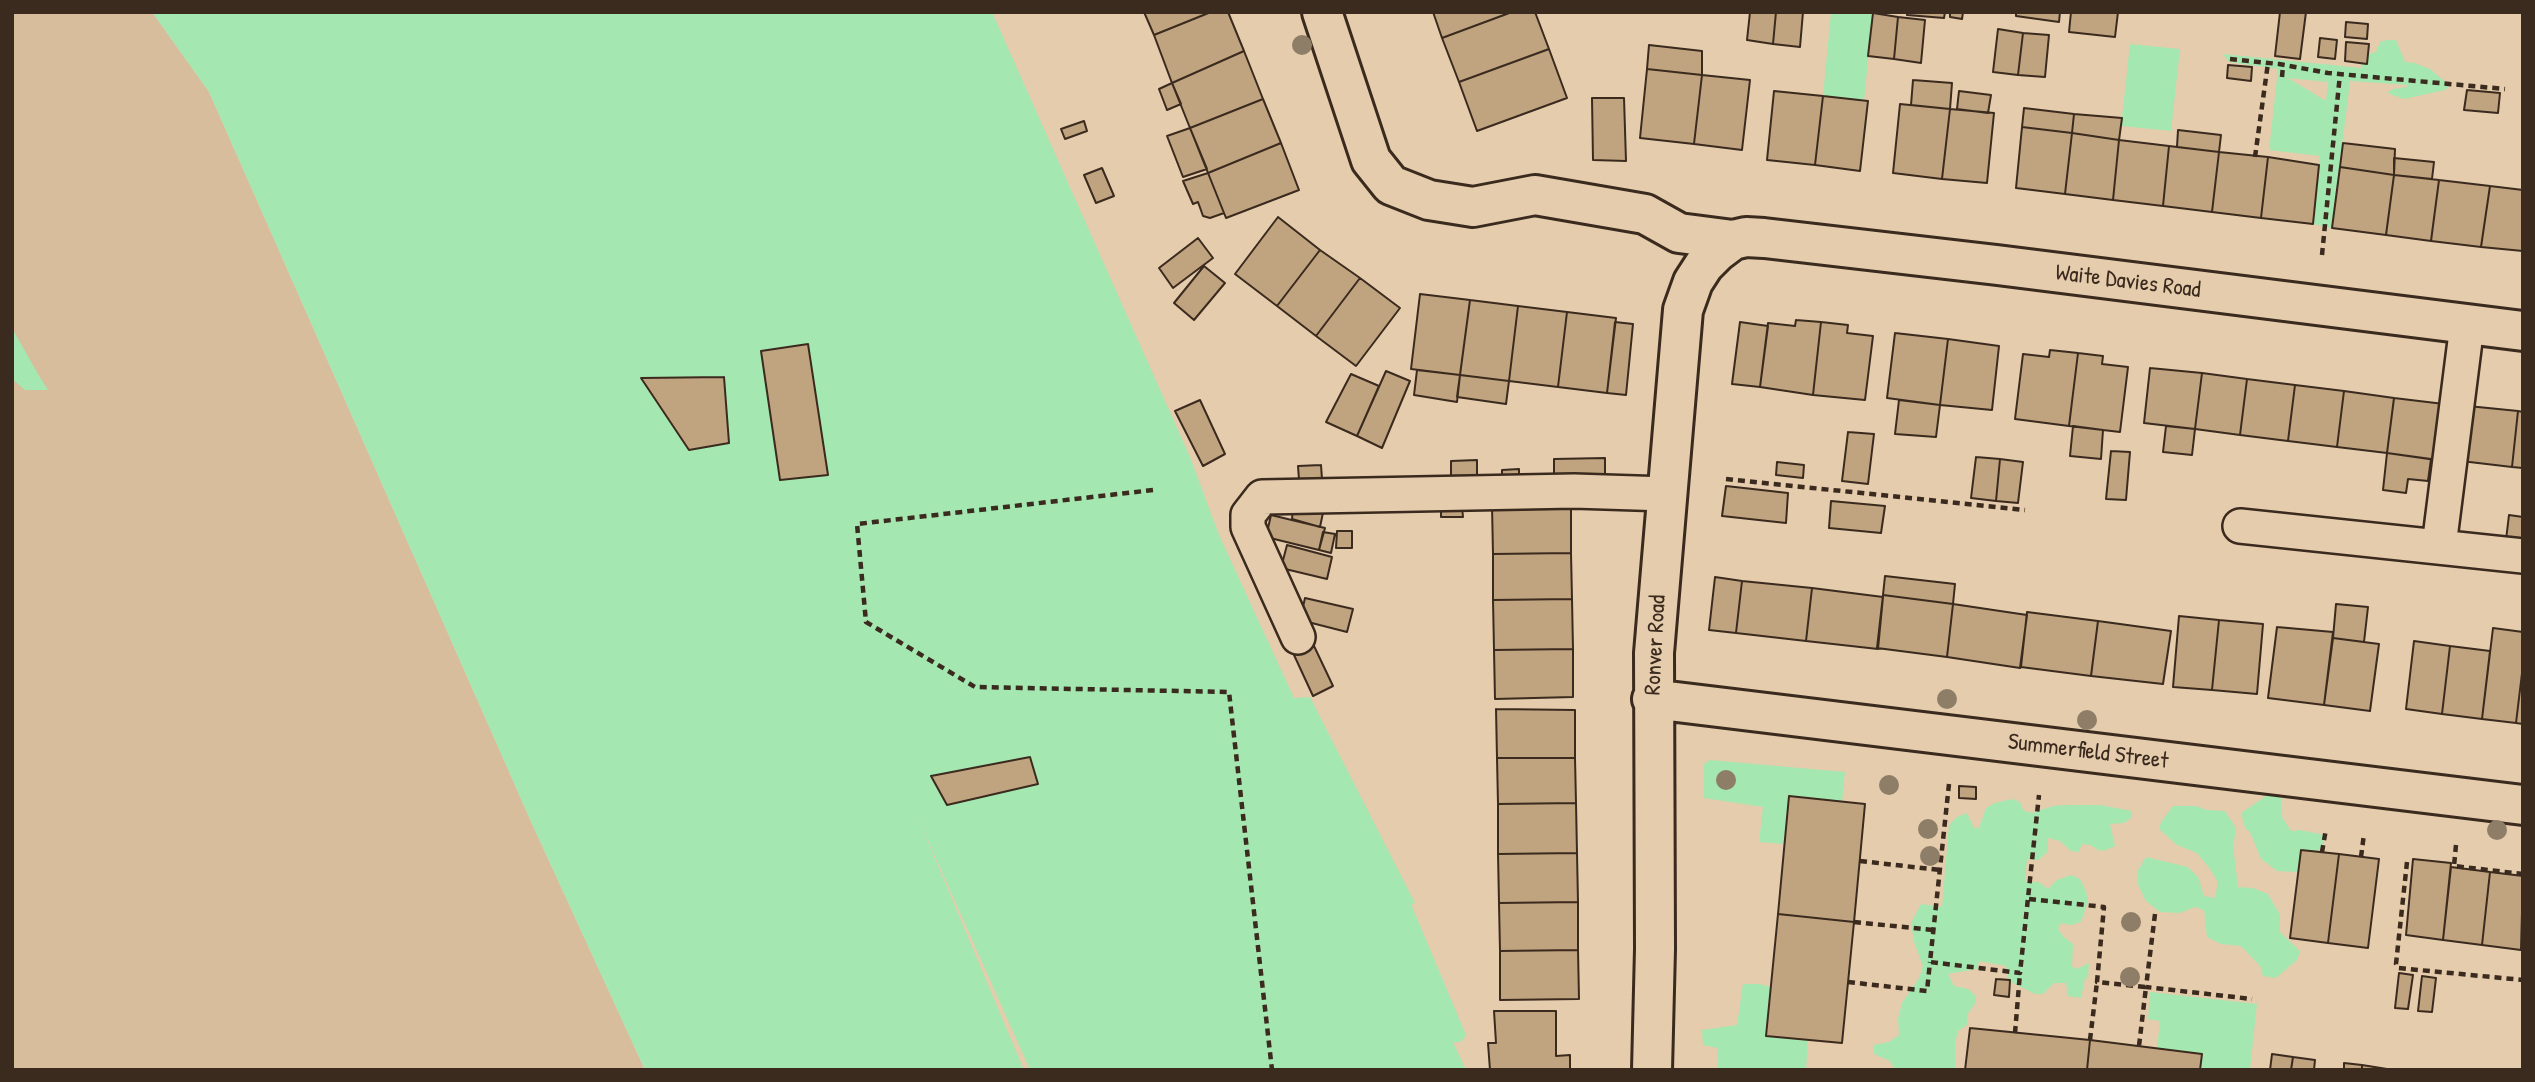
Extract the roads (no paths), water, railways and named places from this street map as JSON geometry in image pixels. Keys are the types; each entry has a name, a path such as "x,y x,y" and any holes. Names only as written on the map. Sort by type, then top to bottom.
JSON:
{"street":[{"name":"Waite Davies Road","path":"1322,12 1371,160 1391,185 1429,200 1473,207 1535,195 1645,214 1679,233 1733,240 1746,237 1764,238 2523,331"},
{"name":"Ronver Road","path":"1652,1070 1655,949 1652,699 1681,324 1686,296 1704,265 1733,240"},
{"name":"Summerfield Street","path":"1652,699 2523,804"}],"lane":[{"path":"2439,546 2467,324"},
{"path":"1298,637 1248,527 1248,515 1262,497 1574,491 1667,494"},
{"path":"2240,526 2523,556"}]}
